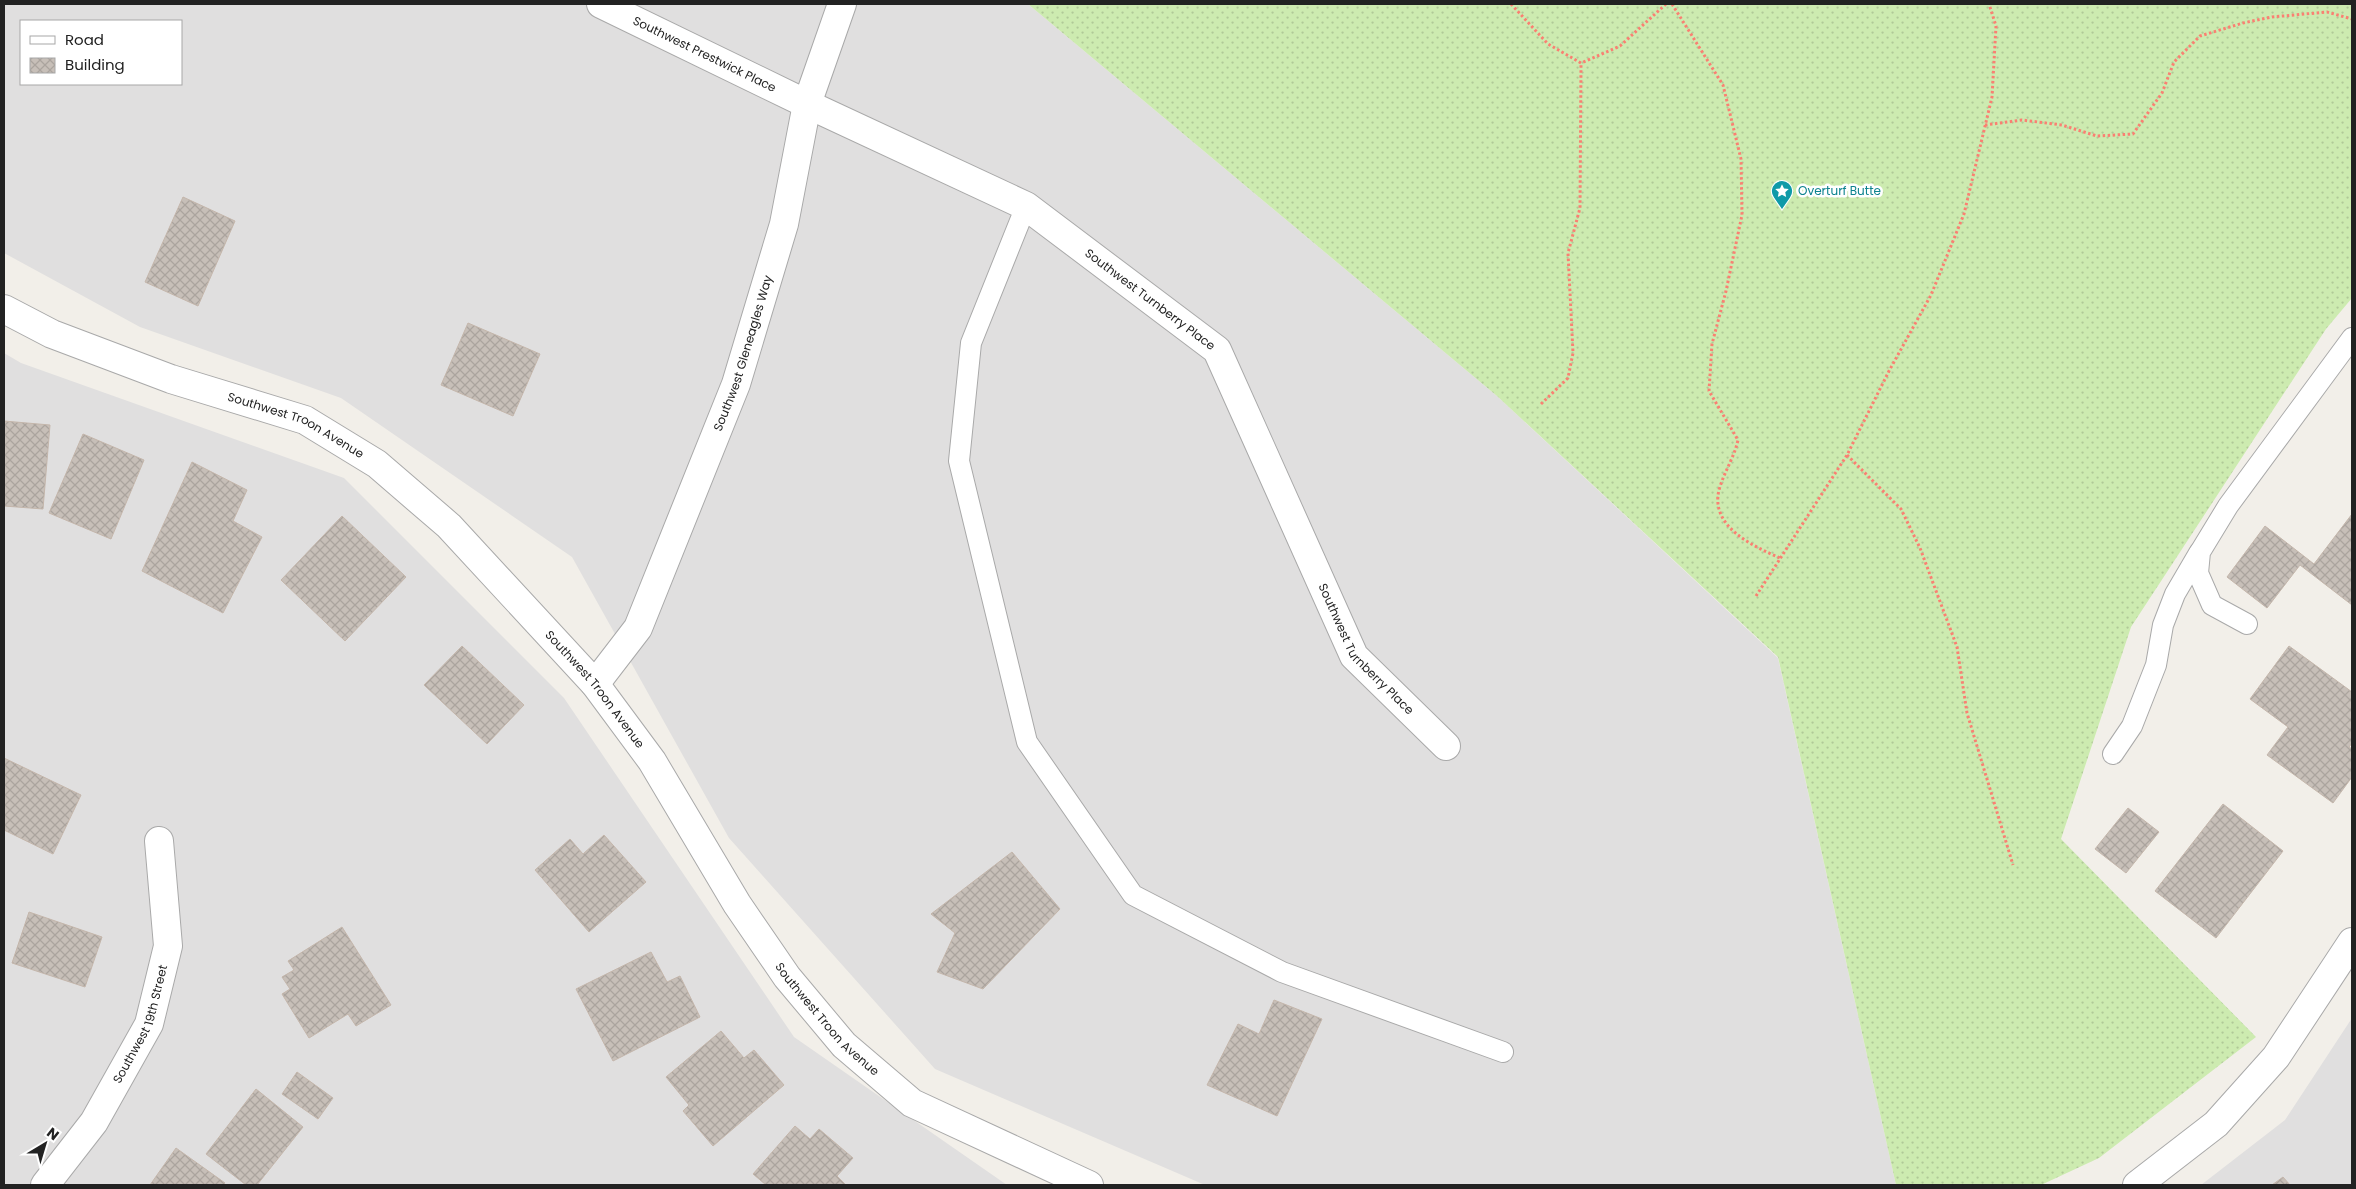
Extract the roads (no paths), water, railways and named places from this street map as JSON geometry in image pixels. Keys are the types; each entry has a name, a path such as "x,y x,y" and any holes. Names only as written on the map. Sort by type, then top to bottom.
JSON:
{"street":[{"name":"Southwest Prestwick Place","path":"601,4 807,104"},
{"name":"Southwest Gleneagles Way","path":"595,684 638,628 736,384 784,224 807,104 842,4"},
{"name":"Southwest Turnberry Place","path":"807,104 1026,206 1217,350 1354,656 1446,746"},
{"name":"Southwest Troon Avenue","path":"4,308 52,334 171,379 305,420 377,464 449,526 595,684 652,760 737,904 787,977 844,1045 912,1103 1089,1185"},
{"name":"Southwest 19th Street","path":"45,1185 94,1122 149,1024 168,946 159,841"},
{"path":"2137,1185 2216,1124 2276,1057 2352,942"}],"lane":[{"path":"1026,206 972,343 959,461 1027,742 1133,895 1282,972 1503,1052"},
{"path":"2113,754 2132,726 2156,665 2163,625 2174,594 2228,506 2352,338"},
{"path":"2200,552 2198,573 2212,606 2247,624"}],"place":[{"name":"Overturf Butte","path":"1782,210"}]}
